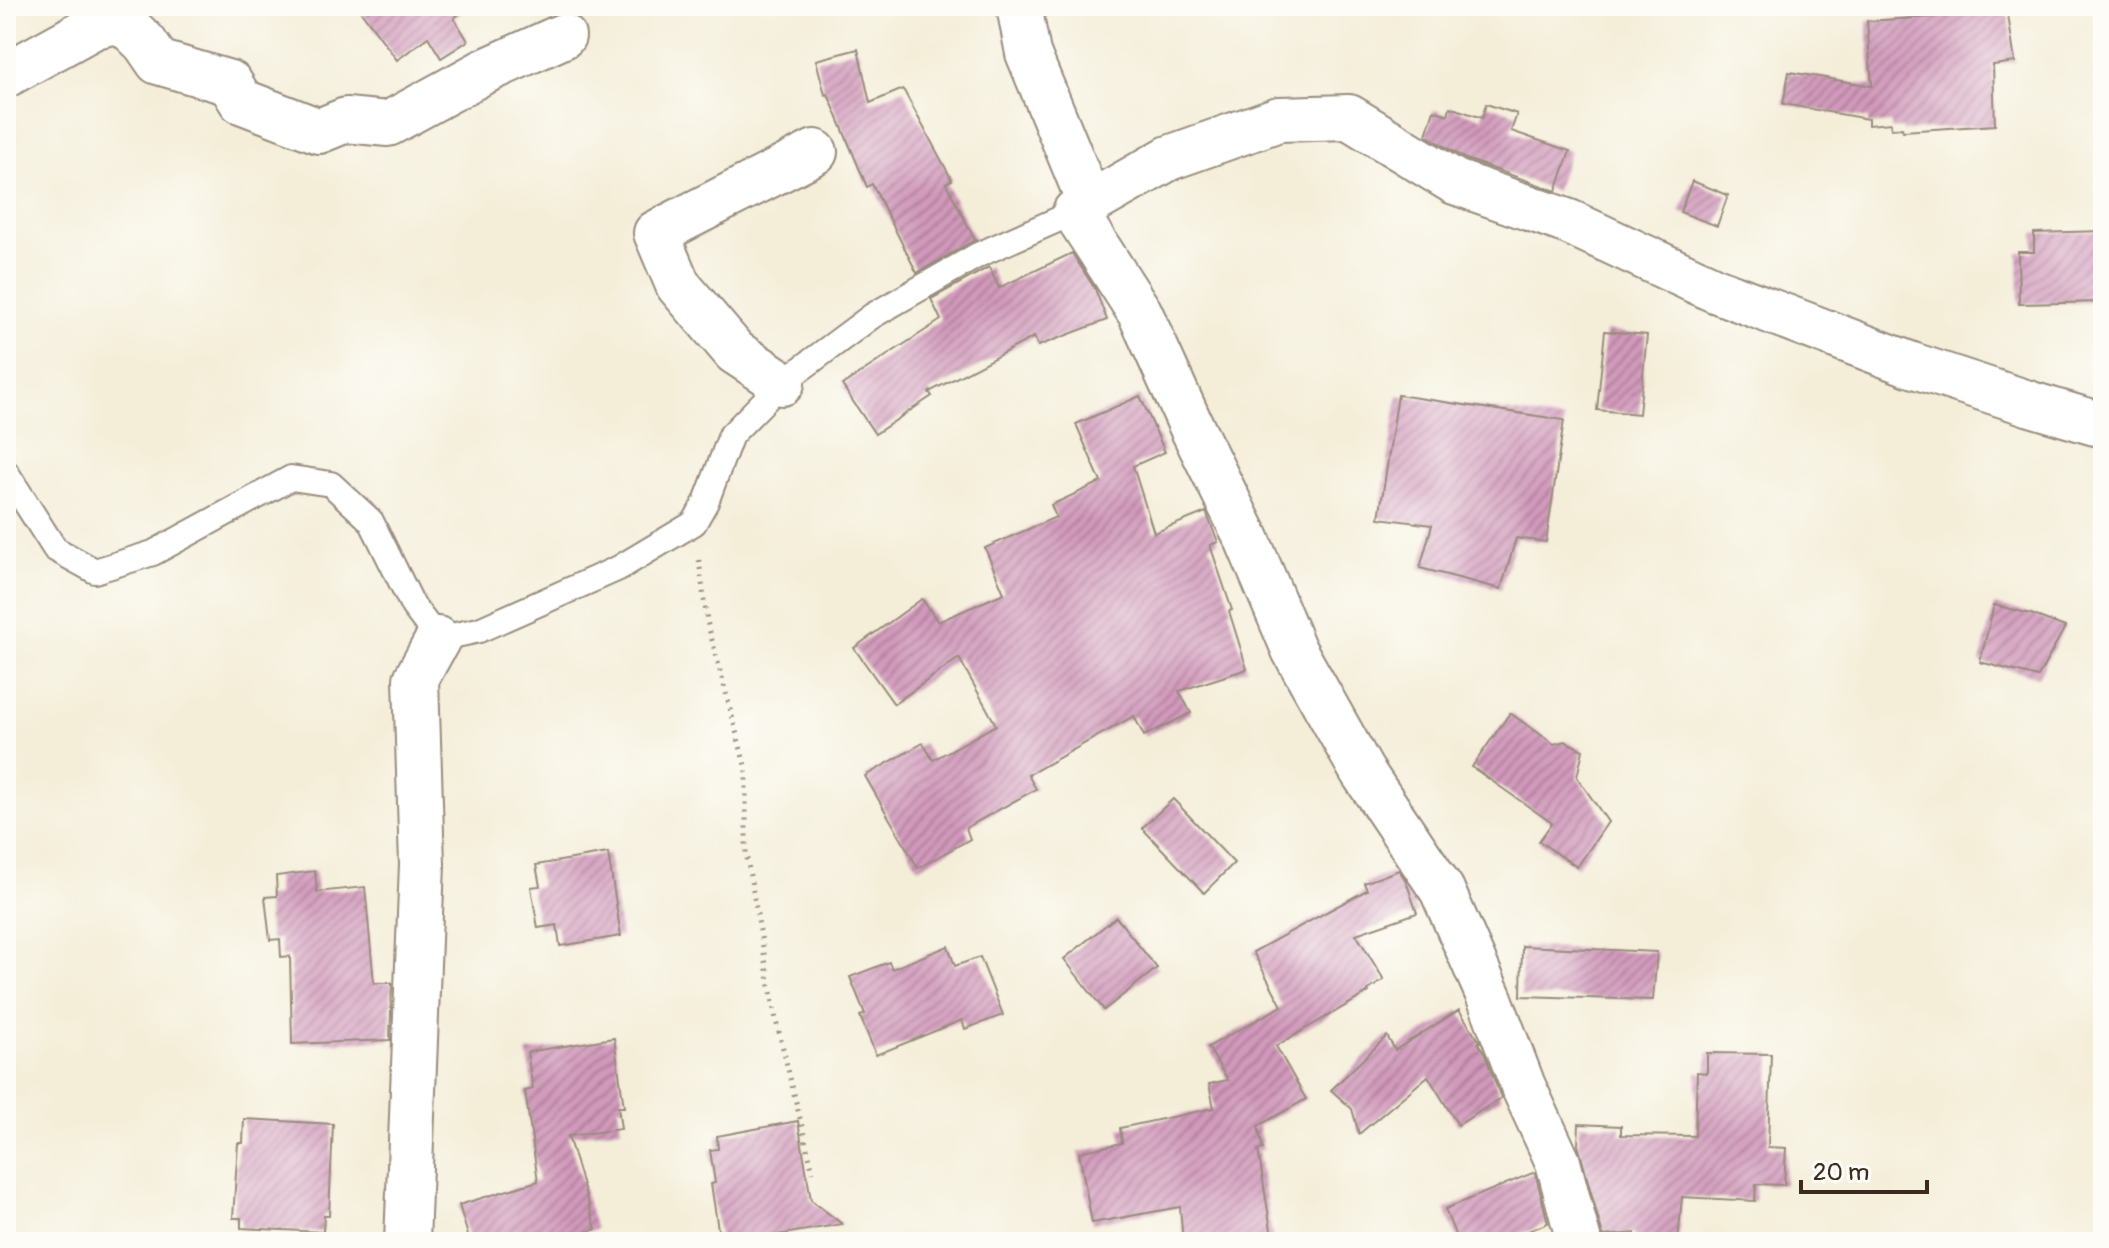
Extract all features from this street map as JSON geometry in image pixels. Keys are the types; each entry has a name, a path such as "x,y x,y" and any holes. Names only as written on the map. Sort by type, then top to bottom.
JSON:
{"street":[{"path":"1019,6 1028,53 1083,208 1140,313 1247,539 1294,650 1362,771 1442,890 1558,1162 1579,1242"},
{"path":"6,75 95,26 121,20 145,43 158,62 230,83 241,101 319,131 346,120 388,124 483,72 563,36"},
{"path":"1083,208 1169,158 1279,119 1349,117 1455,182 1569,222 1715,290 1912,365 2031,404 2095,423 2103,422"},
{"path":"782,383 735,352 678,285 656,233 815,152"},
{"path":"407,1242 422,864 416,679 438,639"}],"lane":[{"path":"6,472 55,549 95,571 153,553 291,478 331,484 371,521 413,606 438,639 479,630 619,568 694,523 706,502 731,435 782,383 872,316 978,255 1083,208"}],"path":[{"path":"694,523 707,621 746,769 746,853 776,1020 813,1172"}],"building":[{"path":"357,6 470,6 454,18 468,41 441,58 428,37 397,60"},
{"path":"2007,8 2015,62 1993,65 1995,125 1903,131 1902,128 1891,129 1891,123 1868,125 1868,119 1783,104 1789,72 1872,86 1867,21 1948,16"},
{"path":"858,49 870,103 903,89 952,180 946,183 975,240 917,273 872,184 867,187 828,94 825,95 816,60"},
{"path":"1486,104 1517,114 1511,131 1570,151 1556,191 1466,159 1426,135 1434,110 1448,115 1450,107 1482,118"},
{"path":"1692,181 1728,195 1717,226 1680,212"},
{"path":"2103,231 2100,302 2019,304 2018,252 2034,252 2034,233"},
{"path":"1072,253 1095,289 1107,320 1038,346 1034,337 929,392 932,396 875,434 842,385 941,320 931,299 989,267 999,288"},
{"path":"1605,331 1647,335 1639,414 1597,410"},
{"path":"1398,395 1564,420 1546,542 1516,538 1501,589 1420,568 1432,525 1379,518"},
{"path":"1140,396 1165,452 1133,466 1154,533 1206,512 1218,542 1210,545 1232,610 1229,611 1247,669 1179,691 1191,713 1144,736 1134,716 1028,775 1036,789 966,828 970,839 918,868 865,776 923,743 933,760 996,725 959,658 894,704 854,648 922,599 938,622 1004,593 985,548 1056,517 1051,505 1101,482 1076,424"},
{"path":"1994,605 2065,627 2038,677 1980,662"},
{"path":"1510,713 1554,744 1565,741 1583,750 1577,777 1608,822 1577,867 1539,841 1552,823 1472,767"},
{"path":"1173,799 1234,863 1204,893 1142,828"},
{"path":"608,853 621,936 560,946 557,925 538,928 531,887 540,886 536,865"},
{"path":"1399,870 1417,913 1356,934 1384,980 1369,992 1276,1046 1306,1099 1258,1126 1263,1149 1258,1150 1273,1242 1183,1242 1180,1207 1092,1223 1079,1152 1122,1143 1120,1128 1214,1108 1209,1084 1228,1080 1208,1047 1282,1006 1253,952 1367,890 1364,883"},
{"path":"315,871 317,892 365,887 374,983 392,983 390,1040 292,1044 290,956 281,957 280,939 270,940 265,897 277,896 276,876"},
{"path":"1116,917 1157,968 1104,1010 1064,959"},
{"path":"948,946 955,966 980,957 1003,1015 965,1029 962,1020 876,1055 860,1016 865,1014 850,977 889,962 892,969"},
{"path":"1522,946 1657,952 1653,1000 1521,996"},
{"path":"1459,1010 1480,1042 1501,1098 1458,1125 1428,1076 1359,1134 1352,1109 1331,1090 1387,1036 1395,1050"},
{"path":"614,1038 624,1107 618,1107 621,1129 568,1136 596,1229 554,1242 470,1242 459,1205 538,1181 525,1091 533,1089 527,1052"},
{"path":"1707,1053 1771,1054 1768,1147 1786,1148 1784,1185 1756,1184 1755,1201 1682,1197 1678,1242 1634,1242 1635,1233 1603,1236 1578,1145 1579,1124 1621,1126 1621,1135 1695,1136 1697,1072 1707,1073"},
{"path":"244,1119 333,1124 329,1215 324,1215 323,1232 241,1228 241,1218 233,1218 238,1143 243,1143"},
{"path":"798,1121 811,1200 842,1224 737,1242 720,1242 711,1184 715,1183 710,1150 718,1149 717,1136"},
{"path":"1535,1172 1548,1223 1502,1242 1458,1242 1445,1209"}]}
